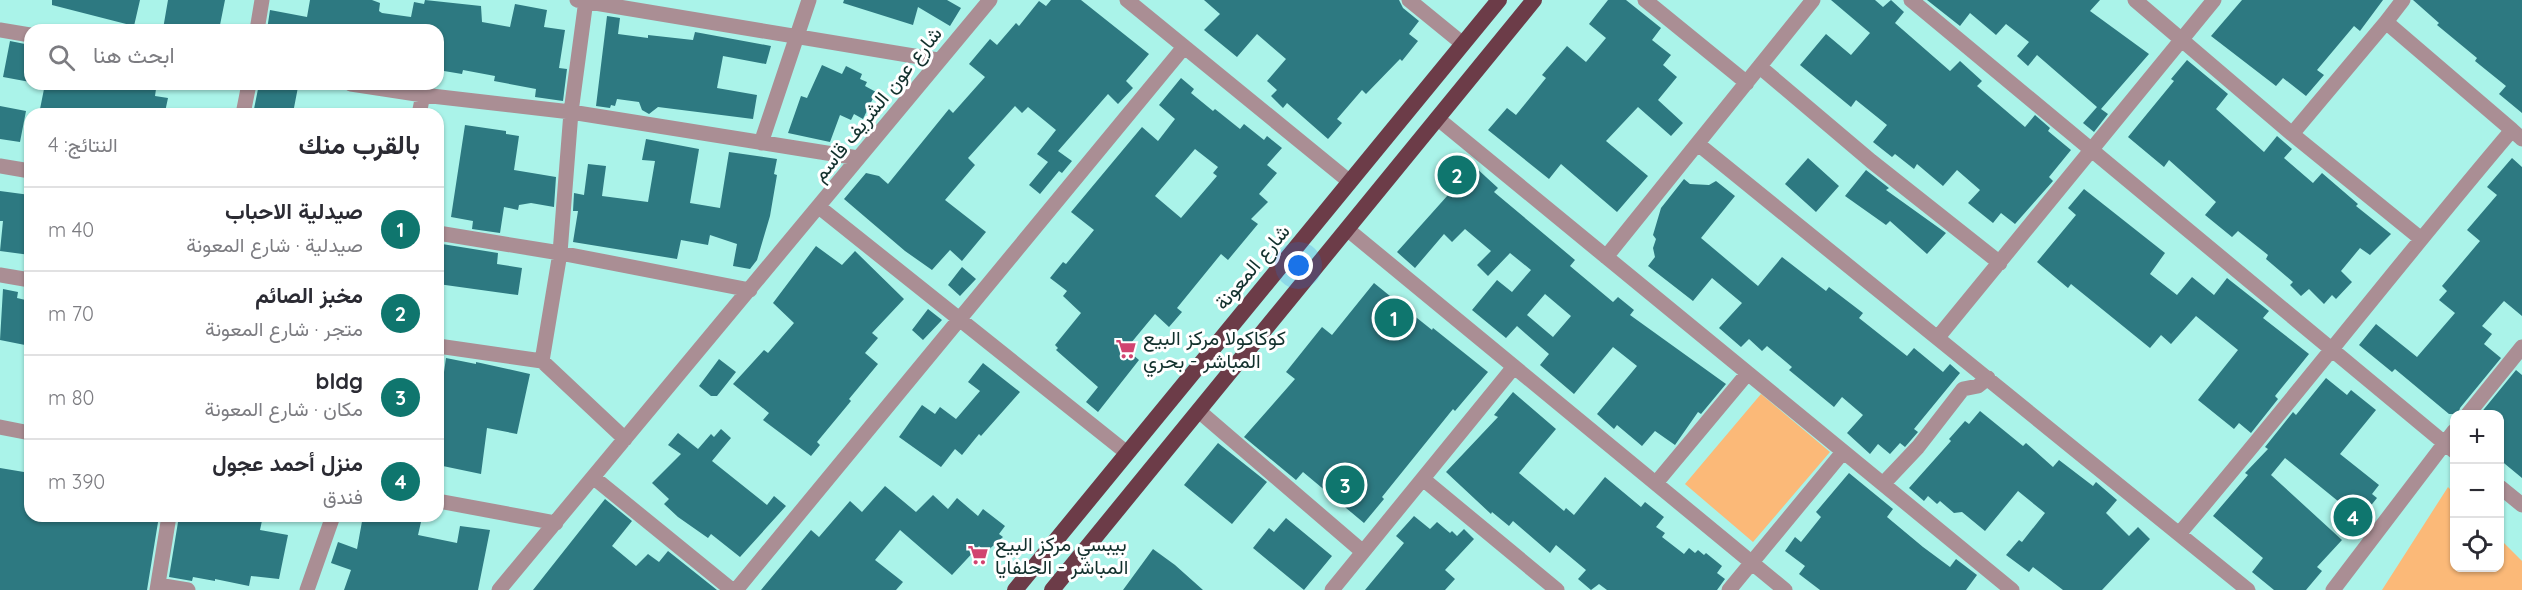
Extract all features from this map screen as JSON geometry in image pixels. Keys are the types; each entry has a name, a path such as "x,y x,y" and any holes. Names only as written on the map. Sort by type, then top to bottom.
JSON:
{"highway":[{"name":"شارع المعونة","path":"1014,590 1499,0"},
{"path":"1052,590 1200,412 1534,0"}],"street":[{"path":"258,24 262,0"},
{"path":"761,143 795,36 809,0"},
{"name":"شارع عون الشريف قاسم","path":"500,590 990,0"},
{"path":"1127,0 1350,182"},
{"path":"1409,0 1462,44"},
{"path":"1645,0 1747,83"},
{"path":"1606,257 1813,0"},
{"path":"1911,0 2331,349 2450,441"},
{"path":"2135,0 2292,134 2420,238"},
{"path":"1939,336 2094,150 2214,0"},
{"path":"2292,134 2403,0"},
{"path":"542,361 560,253 571,112 583,1 938,60"},
{"path":"2179,534 2269,429 2420,238 2517,135 2386,22"},
{"path":"0,30 24,34"},
{"path":"593,477 734,590 1184,47"},
{"path":"1760,67 1871,161 2000,263"},
{"path":"244,108 248,90"},
{"path":"390,90 571,112 858,158"},
{"path":"420,108 423,95"},
{"path":"1437,118 2012,590"},
{"path":"1698,144 1939,336 2248,590"},
{"path":"0,166 24,170"},
{"path":"819,207 1126,453"},
{"path":"1347,229 1785,590"},
{"path":"444,234 560,253 750,290"},
{"path":"0,275 24,279"},
{"path":"444,347 542,361 625,439"},
{"path":"2471,410 2522,347"},
{"path":"1334,589 1513,368"},
{"path":"1656,483 1747,374"},
{"path":"1883,484 1918,447 1963,389 1978,386 1988,378"},
{"path":"1200,412 1363,552"},
{"path":"0,427 24,432"},
{"path":"2333,590 2450,443"},
{"path":"1729,590 1843,452"},
{"path":"1423,479 1557,590"},
{"path":"2504,491 2522,506"},
{"path":"444,502 556,523"},
{"path":"167,522 157,588 188,590"},
{"path":"307,590 331,522"}],"shaded area":[{"path":"1761,394 1830,452 1753,542 1685,484"},
{"path":"2448,487 2450,489 2450,572 2504,572 2504,543 2522,561 2522,590 2382,590"}],"building":[{"path":"52,0 140,0 134,24 126,24 52,5"},
{"path":"168,0 225,0 220,24 164,24"},
{"path":"310,0 372,0 380,3 379,11 382,13 411,17 414,2 424,4 425,0 481,6 482,22 510,27 515,4 547,10 544,27 565,30 559,68 567,69 563,101 535,97 536,89 494,81 495,76 463,70 462,74 444,71 444,24 268,24 270,10 307,17"},
{"path":"844,0 947,0 961,8 950,26 918,7 913,25 843,3"},
{"path":"1051,0 1081,0 1149,54 1126,81 1133,88 1118,104 1108,94 1058,151 1072,161 1062,173 1059,171 1040,194 1029,185 1048,162 1037,154 1056,130 1028,107 1022,113 1015,106 968,158 975,165 945,200 986,232 962,261 950,250 932,270 905,251 844,199 866,173 879,176 888,184 949,109 953,113 985,77 969,64 990,39 997,45 1016,23 1019,26 1039,1 1046,6"},
{"path":"1204,0 1399,0 1403,8 1419,21 1409,34 1418,41 1402,61 1400,59 1366,94 1362,90 1337,119 1342,123 1328,139 1287,103 1283,108 1271,96 1277,90 1267,81 1286,59 1257,34 1237,57 1204,30 1220,14"},
{"path":"1608,0 1626,0 1661,28 1652,40 1671,55 1663,65 1677,77 1658,100 1683,123 1671,136 1638,107 1606,141 1648,176 1617,212 1561,164 1549,179 1488,130 1507,108 1516,115 1546,78 1542,75 1567,46 1586,62 1606,38 1589,24"},
{"path":"1831,0 1875,0 1883,7 1891,0 1904,12 1895,23 1950,71 1960,61 1982,81 1977,86 2025,127 2035,115 2050,128 2048,131 2071,150 2049,177 2053,181 2015,224 2001,213 1993,223 1968,203 1980,190 1957,170 1943,186 1917,164 1914,169 1895,154 1892,157 1873,142 1887,125 1856,100 1851,107 1800,65 1826,34 1851,55 1870,33"},
{"path":"1927,0 2100,0 2090,11 2149,54 2101,109 2108,114 2094,132 2083,123 2097,107 2037,55 2028,66 2017,56 2029,42 2006,24 1996,35 1970,13 1960,26"},
{"path":"2242,0 2383,0 2360,31 2354,26 2317,70 2324,75 2306,96 2283,78 2276,86 2211,36"},
{"path":"2413,0 2522,0 2522,113 2499,94 2506,86 2475,61 2477,58 2437,25 2439,23"},
{"path":"607,16 620,18 618,34 693,40 695,32 771,46 766,64 723,56 717,88 757,95 753,119 658,107 649,114 642,110 639,102 617,99 615,106 611,105 610,108 596,106"},
{"path":"10,41 24,44 24,81 3,77"},
{"path":"2187,60 2228,94 2216,109 2264,152 2277,136 2292,149 2284,158 2313,183 2322,173 2358,204 2356,206 2391,234 2370,255 2360,248 2341,271 2352,282 2336,299 2332,295 2324,304 2309,289 2301,296 2290,285 2293,282 2266,259 2268,255 2238,231 2232,237 2205,215 2216,202 2169,160 2164,167 2128,137 2174,81 2171,79"},
{"path":"822,65 842,74 846,66 862,74 860,79 867,82 865,86 876,92 863,119 854,114 851,120 840,115 830,142 788,133 801,96 807,98"},
{"path":"1181,78 1194,89 1191,93 1213,111 1215,109 1240,129 1244,124 1264,140 1267,136 1282,148 1267,165 1277,173 1259,194 1268,202 1251,219 1258,224 1228,260 1221,254 1177,308 1182,312 1169,327 1155,314 1126,349 1139,360 1098,412 1086,402 1098,387 1056,350 1058,348 1055,345 1081,313 1063,296 1067,291 1050,278 1063,262 1066,264 1094,230 1071,212 1142,127 1158,141 1175,119 1159,105","holes":["1195,149 1218,167 1213,173 1217,176 1181,218 1155,196"]},
{"path":"44,90 156,90 155,96 168,98 166,108 40,108"},
{"path":"258,90 297,90 294,108 254,108"},
{"path":"0,106 24,111 20,142 0,139"},
{"path":"465,125 506,131 506,134 519,136 514,170 556,177 554,207 531,203 519,205 518,210 504,207 500,233 472,229 473,221 451,217"},
{"path":"646,139 699,149 690,203 720,208 729,152 777,159 774,174 777,175 770,216 757,260 750,269 733,266 737,244 710,235 708,245 681,240 677,259 573,242 578,211 573,211 574,193 584,195 588,164 606,166 602,196 648,202 655,161 642,160"},
{"path":"1808,158 1839,186 1816,212 1785,184"},
{"path":"2512,158 2522,167 2522,316 2504,301 2482,326 2492,334 2484,344 2501,358 2459,410 2450,410 2449,414 2395,369 2392,372 2359,345 2376,324 2417,357 2455,313 2439,300 2447,291 2442,286 2480,241 2467,230 2497,195 2487,187"},
{"path":"1474,166 1498,188 1494,192 1575,260 1570,266 1613,302 1618,297 1634,310 1630,315 1726,384 1701,414 1698,412 1675,445 1655,431 1642,446 1617,425 1614,429 1597,414 1637,366 1613,347 1574,394 1540,365 1549,354 1517,326 1506,338 1472,310 1497,280 1512,292 1531,270 1510,253 1488,276 1477,265 1491,251 1465,229 1452,242 1444,234 1415,268 1397,252","holes":["1545,294 1571,316 1553,337 1527,315"]},
{"path":"1866,170 1889,188 1886,190 1946,233 1927,254 1890,221 1886,225 1845,196"},
{"path":"1684,179 1690,184 1709,185 1716,181 1735,196 1701,238 1758,286 1782,257 1826,291 1829,287 1863,313 1859,318 1907,356 1914,348 1943,372 1950,364 1960,373 1914,429 1918,432 1905,447 1900,443 1890,454 1878,444 1870,454 1847,433 1863,415 1842,397 1834,407 1789,370 1792,367 1767,346 1762,351 1749,339 1741,347 1719,328 1742,303 1712,278 1693,301 1648,266 1655,257 1653,248 1656,239 1653,235 1661,208"},
{"path":"2084,189 2165,253 2150,274 2177,295 2192,277 2214,295 2227,278 2269,311 2263,318 2309,354 2275,396 2278,399 2251,433 2239,423 2234,429 2198,400 2238,350 2196,316 2171,344 2161,335 2150,348 2071,284 2068,288 2037,262 2076,215 2068,208"},
{"path":"0,191 24,194 24,254 0,251 3,221 0,221"},
{"path":"444,244 498,253 497,264 522,268 518,295 444,285"},
{"path":"816,246 842,265 855,251 904,299 872,333 878,338 865,353 878,364 817,442 820,445 811,456 763,420 769,413 733,384 764,350 768,353 794,323 773,303"},
{"path":"962,267 976,279 960,296 948,285"},
{"path":"1374,283 1390,296 1384,303 1406,321 1412,314 1488,372 1455,411 1453,409 1382,497 1384,499 1364,523 1303,472 1296,480 1244,437 1295,379 1286,372 1322,327 1332,335"},
{"path":"3,289 18,292 17,298 24,300 24,345 0,340"},
{"path":"928,309 942,320 923,340 912,330"},
{"path":"446,358 530,374 517,434 487,428 481,474 444,466"},
{"path":"719,359 736,372 717,396 711,396 699,386"},
{"path":"983,363 1020,392 962,455 955,449 941,467 899,437 922,405 935,414 940,407 956,419 980,391 968,382"},
{"path":"2516,370 2522,375 2522,478 2504,463 2504,410 2483,410"},
{"path":"2326,378 2347,395 2351,390 2376,410 2340,454 2379,485 2372,494 2377,498 2360,519 2285,458 2271,475 2342,540 2317,567 2322,571 2306,590 2274,590 2252,572 2263,558 2213,516 2248,475 2245,473 2268,449 2265,447 2293,412 2296,415"},
{"path":"1513,392 1556,429 1519,473 1564,511 1566,508 1574,515 1605,477 1641,507 1645,502 1664,517 1656,527 1665,533 1662,537 1684,554 1689,548 1695,553 1698,550 1704,555 1706,553 1722,566 1717,573 1725,579 1717,590 1607,590 1599,584 1591,590 1578,579 1586,570 1556,545 1550,553 1513,521 1509,526 1492,512 1491,514 1446,472 1498,417 1494,415"},
{"path":"1980,411 2023,446 2026,443 2053,467 2059,460 2093,486 2096,482 2117,500 2106,513 2129,536 2138,527 2150,539 2102,590 2063,590 2033,567 2029,572 2006,555 2019,540 2022,542 2045,513 2018,491 1985,531 1962,512 1954,513 1940,501 1937,504 1928,496 1924,501 1909,488 1951,441 1949,439 1965,421 1969,424"},
{"path":"721,429 731,438 712,461 767,505 774,496 786,506 740,557 711,534 708,538 678,517 664,504 669,499 652,483 681,454 668,445 678,433 698,449 711,434 714,437"},
{"path":"1218,443 1267,482 1232,524 1184,485"},
{"path":"0,468 24,472 24,522 158,522 147,590 0,590"},
{"path":"1849,473 1893,509 1887,517 1923,547 1950,567 1956,559 1977,575 1966,590 1820,590 1799,574 1805,566 1785,551 1795,537 1801,542 1821,517 1816,512"},
{"path":"885,486 916,512 933,495 948,509 957,498 978,516 983,509 1005,526 999,534 1003,537 986,552 979,546 952,575 900,530 875,560 903,582 896,590 761,590 811,530 819,537 850,501 862,512"},
{"path":"605,499 632,521 612,546 636,566 648,554 659,562 668,551 717,590 533,590"},
{"path":"1414,516 1430,529 1437,522 1457,536 1464,529 1474,539 1445,570 1455,579 1445,590 1365,590 1404,543 1396,536"},
{"path":"1286,518 1332,556 1304,590 1253,548 1269,528 1274,532"},
{"path":"178,522 262,522 260,530 288,535 279,579 251,576 249,586 215,579 215,581 193,577 192,581 169,577"},
{"path":"362,522 421,522 418,535 457,543 460,526 490,530 478,590 344,590 351,570 331,563 338,542 357,549"},
{"path":"1153,549 1175,565 1203,590 1123,590"}],"place":[{"name":"مخبز الصائم","path":"1457,175"},
{"name":"صيدلية الاحباب","path":"1394,318"},
{"name":"كوكاكولا مركز البيع المباشر - بحري","path":"1126,349"},
{"name":"bldg","path":"1345,485"},
{"name":"منزل أحمد عجول","path":"2353,517"},
{"name":"بيبسي مركز البيع المباشر - الحلفايا","path":"978,555"}]}
